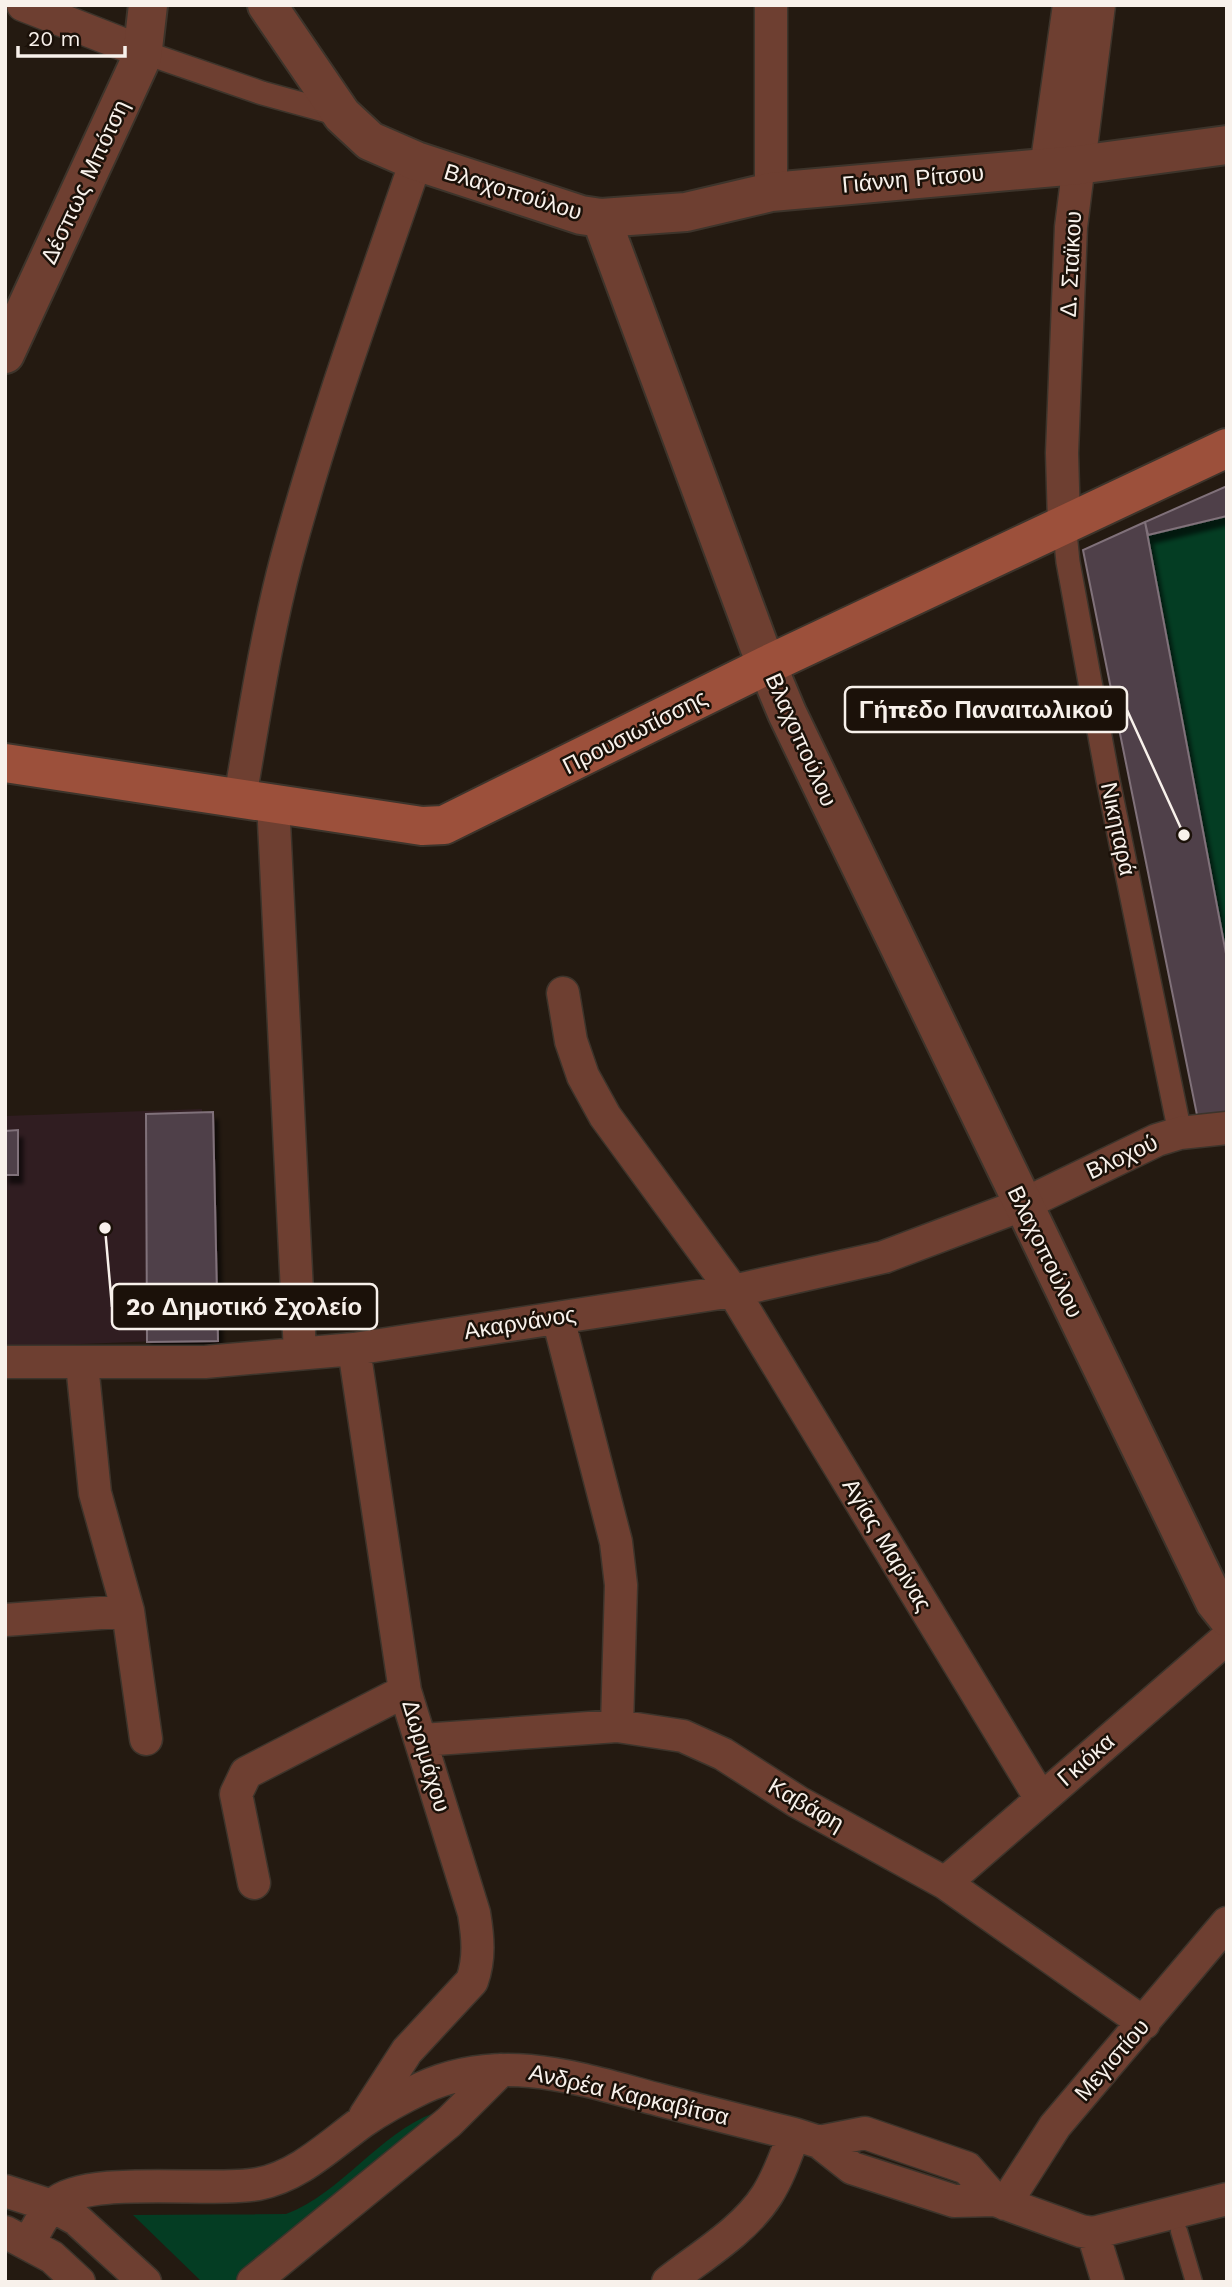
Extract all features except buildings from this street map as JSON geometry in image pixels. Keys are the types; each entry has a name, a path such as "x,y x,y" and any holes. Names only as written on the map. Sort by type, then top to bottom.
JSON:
{"main road":[{"name":"Προυσιωτίσσης","path":"5,763 422,825 444,825 767,665 1227,448"}],"street":[{"path":"23,5 143,52 262,93 342,115"},
{"name":"Δέσπως Μπότση","path":"5,354 143,52 148,5"},
{"name":"Βλαχοπούλου","path":"267,5 342,115 370,141 416,161 537,202 601,218 767,665 824,793 1215,1602 1227,1616"},
{"path":"771,5 771,192"},
{"name":"Δ. Σταϊκου","path":"1064,523 1065,380 1071,227 1062,166 1069,5"},
{"name":"Δ. Σταϊκου","path":"1062,166 1099,5"},
{"name":"Γιάννη Ρίτσου","path":"601,218 686,212 771,192 1062,166 1227,145"},
{"path":"300,1353 256,800 264,661 287,557 332,408 416,161"},
{"name":"Νικηταρά","path":"1064,523 1103,755 1180,1133"},
{"name":"Αγίας Μαρίνας","path":"563,993 571,1041 583,1076 605,1116 733,1291 1041,1799"},
{"name":"Βλοχού","path":"1022,1205 1157,1140 1180,1133 1227,1128"},
{"name":"Ακαρνάνος","path":"5,1362 205,1362 354,1349 733,1291 884,1256 1022,1205"},
{"path":"558,1318 616,1542 621,1585 617,1726"},
{"name":"Δωριμάχου","path":"354,1349 405,1691 474,1913 478,1942 477,1967 472,1981 396,2067 360,2124"},
{"path":"82,1364 95,1493 128,1611 146,1739"},
{"path":"5,1620 128,1611"},
{"name":"Γκιόκα","path":"945,1882 1227,1638"},
{"path":"254,1883 236,1794 246,1773 405,1691"},
{"name":"Καβάφη","path":"422,1740 617,1726 655,1730 706,1746 798,1802 945,1882 1144,2023"},
{"name":"Μεγιστίου","path":"1000,2202 1055,2126 1227,1923"},
{"name":"Ανδρέα Καρκαβίτσα","path":"52,2206 74,2194 101,2189 243,2186 271,2181 306,2164 360,2124 424,2087 453,2077 530,2069 561,2074 807,2138 852,2168 954,2201 1000,2202 1094,2233"},
{"path":"253,2282 449,2122 501,2070"},
{"path":"668,2282 745,2221 807,2138"},
{"path":"5,2191 52,2206 93,2232 145,2282"},
{"path":"1108,2282 1094,2233 1227,2199"},
{"path":"52,2206 17,2238 52,2257 79,2282"}],"lane":[{"path":"1179,2231 1194,2282"}],"shaded area":[{"path":"202,1109 209,1339 5,1347 5,1116"}],"green space":[{"path":"1227,486 1227,1121 1199,1125 1083,550"},
{"path":"434,2113 436,2116 245,2282 202,2282 133,2215 286,2214 325,2192 395,2135"}],"place":[{"name":"Γήπεδο Παναιτωλικού","path":"1184,835"},
{"name":"2ο Δημοτικό Σχολείο","path":"105,1228"}]}
